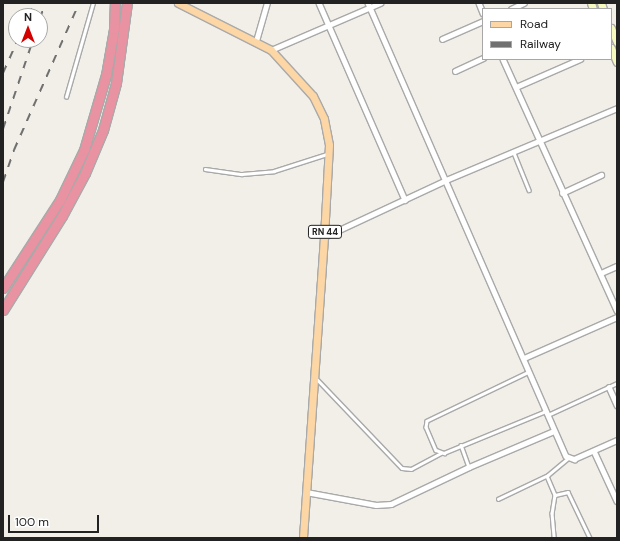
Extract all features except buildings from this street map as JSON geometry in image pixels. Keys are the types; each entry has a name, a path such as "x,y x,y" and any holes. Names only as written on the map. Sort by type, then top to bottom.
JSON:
{"highway":[{"path":"3,288 60,200 84,150 106,75 114,30 115,3"},
{"path":"3,310 62,216 88,166 103,130 116,83 127,3"}],"main road":[{"name":"RN 44","path":"178,3 256,41 271,50 313,96 324,119 328,154 304,538"},
{"path":"612,30 617,42"},
{"path":"612,50 617,62"}],"street":[{"path":"256,41 267,3"},
{"path":"319,3 405,200"},
{"path":"271,50 329,27 369,5 380,3"},
{"path":"513,8 524,3"},
{"path":"369,5 524,358 554,431 568,458 574,459 617,440"},
{"path":"442,39 482,21"},
{"path":"455,71 482,58"},
{"path":"503,60 562,193 601,273 617,310"},
{"path":"516,87 578,60"},
{"path":"324,237 446,180 514,153 617,108"},
{"path":"562,193 601,175"},
{"path":"601,273 617,266"},
{"path":"524,358 617,317"},
{"path":"609,387 617,405"},
{"path":"306,492 384,506 469,467 554,431"},
{"path":"594,451 617,501"}],"lane":[{"path":"66,97 93,3"},
{"path":"514,153 529,190"},
{"path":"205,169 242,174 274,171 328,154"},
{"path":"441,453 436,450 426,427 426,421 530,372"},
{"path":"314,376 402,468 411,469 441,453 547,413 617,383"},
{"path":"462,445 469,467"},
{"path":"498,499 547,476 568,458"},
{"path":"547,476 555,495 552,513 554,538"},
{"path":"555,495 568,492 590,538"}],"railway":[{"path":"32,8 34,3"},
{"path":"43,8 45,3"},
{"path":"3,182 14,150 79,3"},
{"path":"3,73 14,48"},
{"path":"3,129 30,48"}]}
